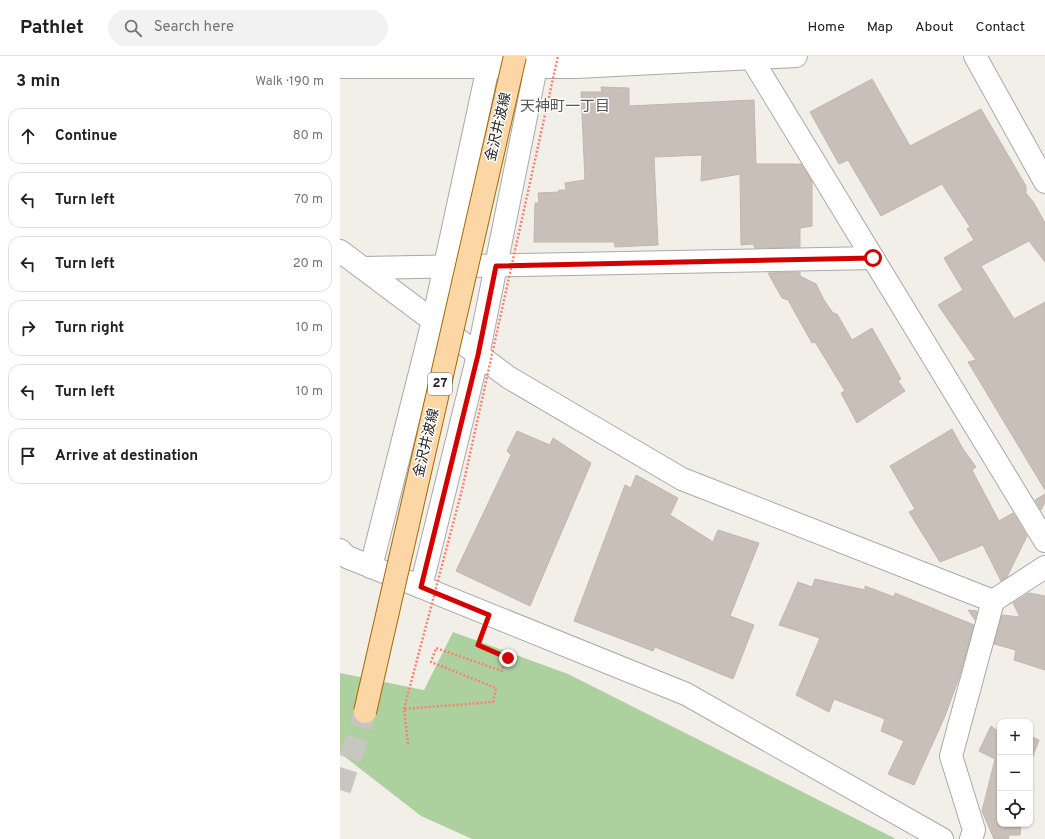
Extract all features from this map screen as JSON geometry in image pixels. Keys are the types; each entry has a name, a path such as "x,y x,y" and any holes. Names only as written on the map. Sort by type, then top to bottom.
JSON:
{"main road":[{"name":"金沢井波線","path":"365,712 515,56"}],"street":[{"path":"340,67 576,67 751,57 796,56"},
{"path":"975,56 1045,182"},
{"path":"751,57 1045,541"},
{"path":"371,567 433,321 488,67"},
{"path":"421,587 478,355 536,67"},
{"path":"340,251 508,377 682,479 993,601"},
{"path":"364,268 873,258"},
{"path":"340,550 347,557 371,567 686,694 942,839"},
{"path":"971,839 974,830 951,756 993,601 1045,567"}],"path":[{"path":"408,744 404,709 462,490 558,56"},
{"path":"404,709 493,702 496,688 431,662 436,648 502,671 508,658 478,645 489,615"}],"green space":[{"path":"453,632 568,674 896,839 472,839 421,816 340,753 340,673 424,690"}],"building":[{"path":"872,79 910,146 981,109 1026,186 1026,193 1034,203 1045,223 1045,262 1029,241 981,266 1014,319 1045,302 1045,490 968,362 976,360 938,305 963,290 944,258 974,240 967,229 970,227 942,184 881,216 848,160 839,164 810,112"},
{"path":"601,87 629,88 629,106 754,100 756,164 801,164 812,181 812,226 800,228 800,247 755,248 753,244 741,245 740,174 701,181 702,155 654,157 658,245 615,247 614,242 534,242 535,203 539,203 538,193 559,192 559,190 566,190 565,183 585,180 581,92 602,92"},
{"path":"800,272 800,276 816,284 824,300 833,313 837,314 852,340 872,328 901,379 898,381 905,391 857,423 841,393 845,391 815,342 812,343 788,300 782,298 768,273"},
{"path":"952,429 963,449 976,467 972,470 999,521 1013,513 1027,536 1007,577 1001,581 983,545 940,562 909,512 915,509 890,466"},
{"path":"517,431 550,445 553,438 591,463 530,606 456,571 511,455 507,451"},
{"path":"636,475 678,498 670,515 713,542 718,530 759,543 730,616 754,625 733,679 655,647 653,651 574,621 625,485 631,488"},
{"path":"1045,494 1045,502 1041,510 1035,500"},
{"path":"815,579 865,590 865,586 894,597 895,593 974,625 959,678 945,716 914,785 888,774 904,741 881,731 885,719 834,699 829,712 796,695 820,638 779,625 798,582 812,587"},
{"path":"1029,593 1045,596 1045,670 1014,660 1016,650 994,644 1002,615 1020,617 1013,603"},
{"path":"968,610 977,611 975,620"},
{"path":"991,726 997,730 997,827 1021,827 1020,835 1009,835 1008,839 994,839 982,811 995,759 979,751"},
{"path":"1033,737 1039,740 1033,756"}],"tunnel":[{"path":"340,790 365,712"}],"district":[{"name":"天神町一丁目","path":"565,107"}],"route":[{"path":"508,658 478,645 489,615 421,587 478,355 496,266 873,258"}]}
